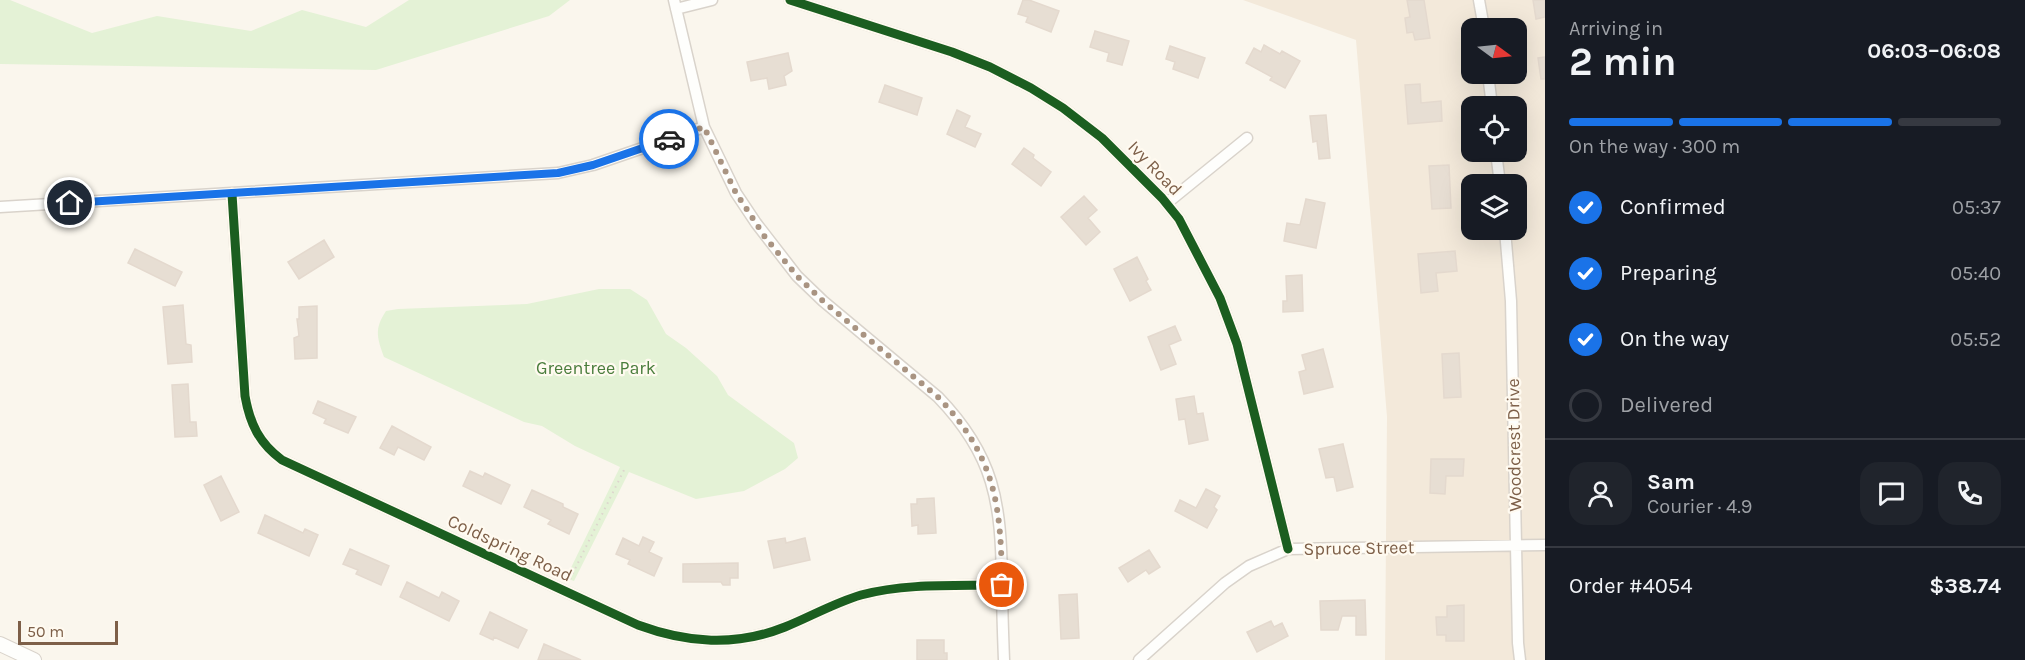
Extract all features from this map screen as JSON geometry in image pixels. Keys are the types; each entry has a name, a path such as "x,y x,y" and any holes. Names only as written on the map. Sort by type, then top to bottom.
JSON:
{"street":[{"path":"712,0 675,4 704,127 736,193 775,250 797,276 823,301 938,397 953,413 967,432 985,465 997,502 1001,534 1004,660"},
{"name":"Ivy Road","path":"790,0 952,52 990,67 1031,88 1063,108 1102,138 1167,203 1179,219 1220,298 1237,344 1288,549"},
{"path":"1479,0 1482,18"},
{"path":"0,207 558,173 593,165 704,127"},
{"path":"1167,203 1247,138"},
{"name":"Coldspring Road","path":"232,194 236,223 245,396 248,414 264,446 282,460 638,625 660,633 692,640 745,639 768,633 840,602 880,591 914,587 1002,585"},
{"name":"Woodcrest Drive","path":"1505,240 1511,301 1520,660"},
{"name":"Spruce Street","path":"1139,660 1225,582 1249,566 1288,549 1545,545"},
{"path":"0,644 34,660"}],"path":[{"path":"570,579 625,468"}],"shaded area":[{"path":"1243,0 1545,0 1545,660 1385,660 1387,417 1356,40"}],"green space":[{"path":"0,0 10,0 92,33 157,16 251,31 302,10 366,27 409,0 570,0 549,16 376,70 0,64"},
{"name":"Greentree Park","path":"599,289 630,289 647,300 666,334 686,348 717,376 728,395 794,443 798,458 785,469 744,491 696,499 629,472 574,581 566,578 620,467 575,446 542,426 524,422 384,357 378,339 378,328 386,311 527,304"}],"building":[{"path":"1023,0 1059,11 1051,32 1026,22 1028,17 1018,14"},
{"path":"1407,0 1424,0 1430,38 1415,40 1413,32 1407,33 1405,18 1410,17"},
{"path":"1533,0 1545,0 1545,17 1536,19"},
{"path":"1095,31 1129,41 1122,65 1107,61 1109,53 1090,47"},
{"path":"1264,45 1280,54 1282,51 1300,61 1285,88 1270,80 1272,77 1246,63 1254,48 1261,52"},
{"path":"1170,46 1205,58 1198,78 1173,69 1175,62 1166,59"},
{"path":"788,53 792,71 784,76 786,85 769,89 767,78 751,81 747,62"},
{"path":"1545,57 1545,79 1541,79 1538,58"},
{"path":"1420,84 1421,103 1441,101 1442,121 1408,124 1405,85"},
{"path":"885,85 922,98 917,115 879,102"},
{"path":"957,110 970,116 965,127 981,134 975,147 947,134"},
{"path":"1326,115 1330,158 1319,159 1317,141 1313,142 1310,116"},
{"path":"1024,148 1051,172 1041,186 1012,164"},
{"path":"1449,165 1451,208 1432,209 1429,166"},
{"path":"1084,196 1097,210 1088,218 1100,232 1086,245 1061,217"},
{"path":"1306,199 1325,203 1316,248 1284,241 1287,223 1300,225"},
{"path":"324,240 334,257 299,279 288,262"},
{"path":"135,249 182,272 175,286 128,263"},
{"path":"1455,251 1457,271 1436,273 1438,291 1421,293 1418,254"},
{"path":"1137,257 1151,290 1130,301 1114,269"},
{"path":"1302,275 1303,311 1283,312 1283,301 1287,301 1286,276"},
{"path":"183,305 186,344 191,345 192,362 168,364 163,307"},
{"path":"317,306 317,358 295,359 294,338 299,336 297,319 299,319 299,307"},
{"path":"1175,326 1181,340 1169,345 1176,364 1161,370 1148,337"},
{"path":"1323,349 1333,387 1304,394 1299,372 1306,370 1302,355"},
{"path":"1459,353 1461,397 1444,398 1442,354"},
{"path":"188,384 190,422 196,422 197,436 175,437 172,385"},
{"path":"1194,396 1197,414 1203,413 1208,440 1189,444 1185,419 1179,420 1176,399"},
{"path":"318,401 356,417 348,433 324,423 326,419 313,413"},
{"path":"392,426 431,447 424,460 398,447 394,455 380,448"},
{"path":"1343,444 1353,487 1337,491 1334,477 1326,478 1319,449"},
{"path":"1431,459 1464,459 1463,476 1446,476 1445,494 1430,493"},
{"path":"470,471 483,477 485,473 510,485 501,504 463,486"},
{"path":"221,476 239,512 221,521 204,485"},
{"path":"1206,489 1220,496 1214,507 1217,510 1207,528 1175,511 1180,500 1196,508"},
{"path":"532,490 563,504 563,507 578,514 569,534 548,524 551,520 524,507"},
{"path":"934,498 936,533 918,534 918,525 912,526 911,504 917,504 917,499"},
{"path":"265,515 303,533 305,529 318,535 309,556 258,533"},
{"path":"643,537 654,542 649,552 662,558 654,576 628,564 630,560 616,554 623,538 639,546"},
{"path":"785,538 786,543 805,538 810,560 774,568 768,541"},
{"path":"350,549 389,566 381,585 356,574 358,570 343,564"},
{"path":"1149,550 1160,567 1149,574 1146,570 1128,582 1119,568"},
{"path":"738,563 738,578 730,578 730,585 723,585 721,582 683,582 683,564"},
{"path":"407,582 439,598 442,592 459,601 449,621 400,597"},
{"path":"1077,594 1079,638 1061,639 1059,595"},
{"path":"1365,600 1366,635 1356,635 1356,616 1342,616 1338,630 1321,630 1320,601"},
{"path":"1464,605 1464,641 1446,641 1446,635 1437,635 1436,617 1447,617 1447,606"},
{"path":"490,612 527,630 518,648 494,637 493,640 480,634"},
{"path":"1271,621 1274,627 1282,623 1288,636 1257,652 1247,632"},
{"path":"917,640 944,640 944,653 947,653 947,660 917,660"},
{"path":"544,644 581,660 538,660"}],"cycle path":[{"path":"790,0 952,52 990,67 1031,88 1063,108 1102,138 1162,198 1179,219 1220,298 1237,344 1288,549"},
{"path":"232,194 245,396 257,432 267,447 282,460 638,625 675,636 711,640 748,638 785,627 841,602 878,591 931,586 1002,585"}],"way so far":[{"path":"669,139 704,127 736,193 765,237 797,276 823,301 938,397 953,413 977,448 997,502 1001,534 1002,585"}],"route":[{"path":"70,203 558,173 593,165 669,139"}]}
